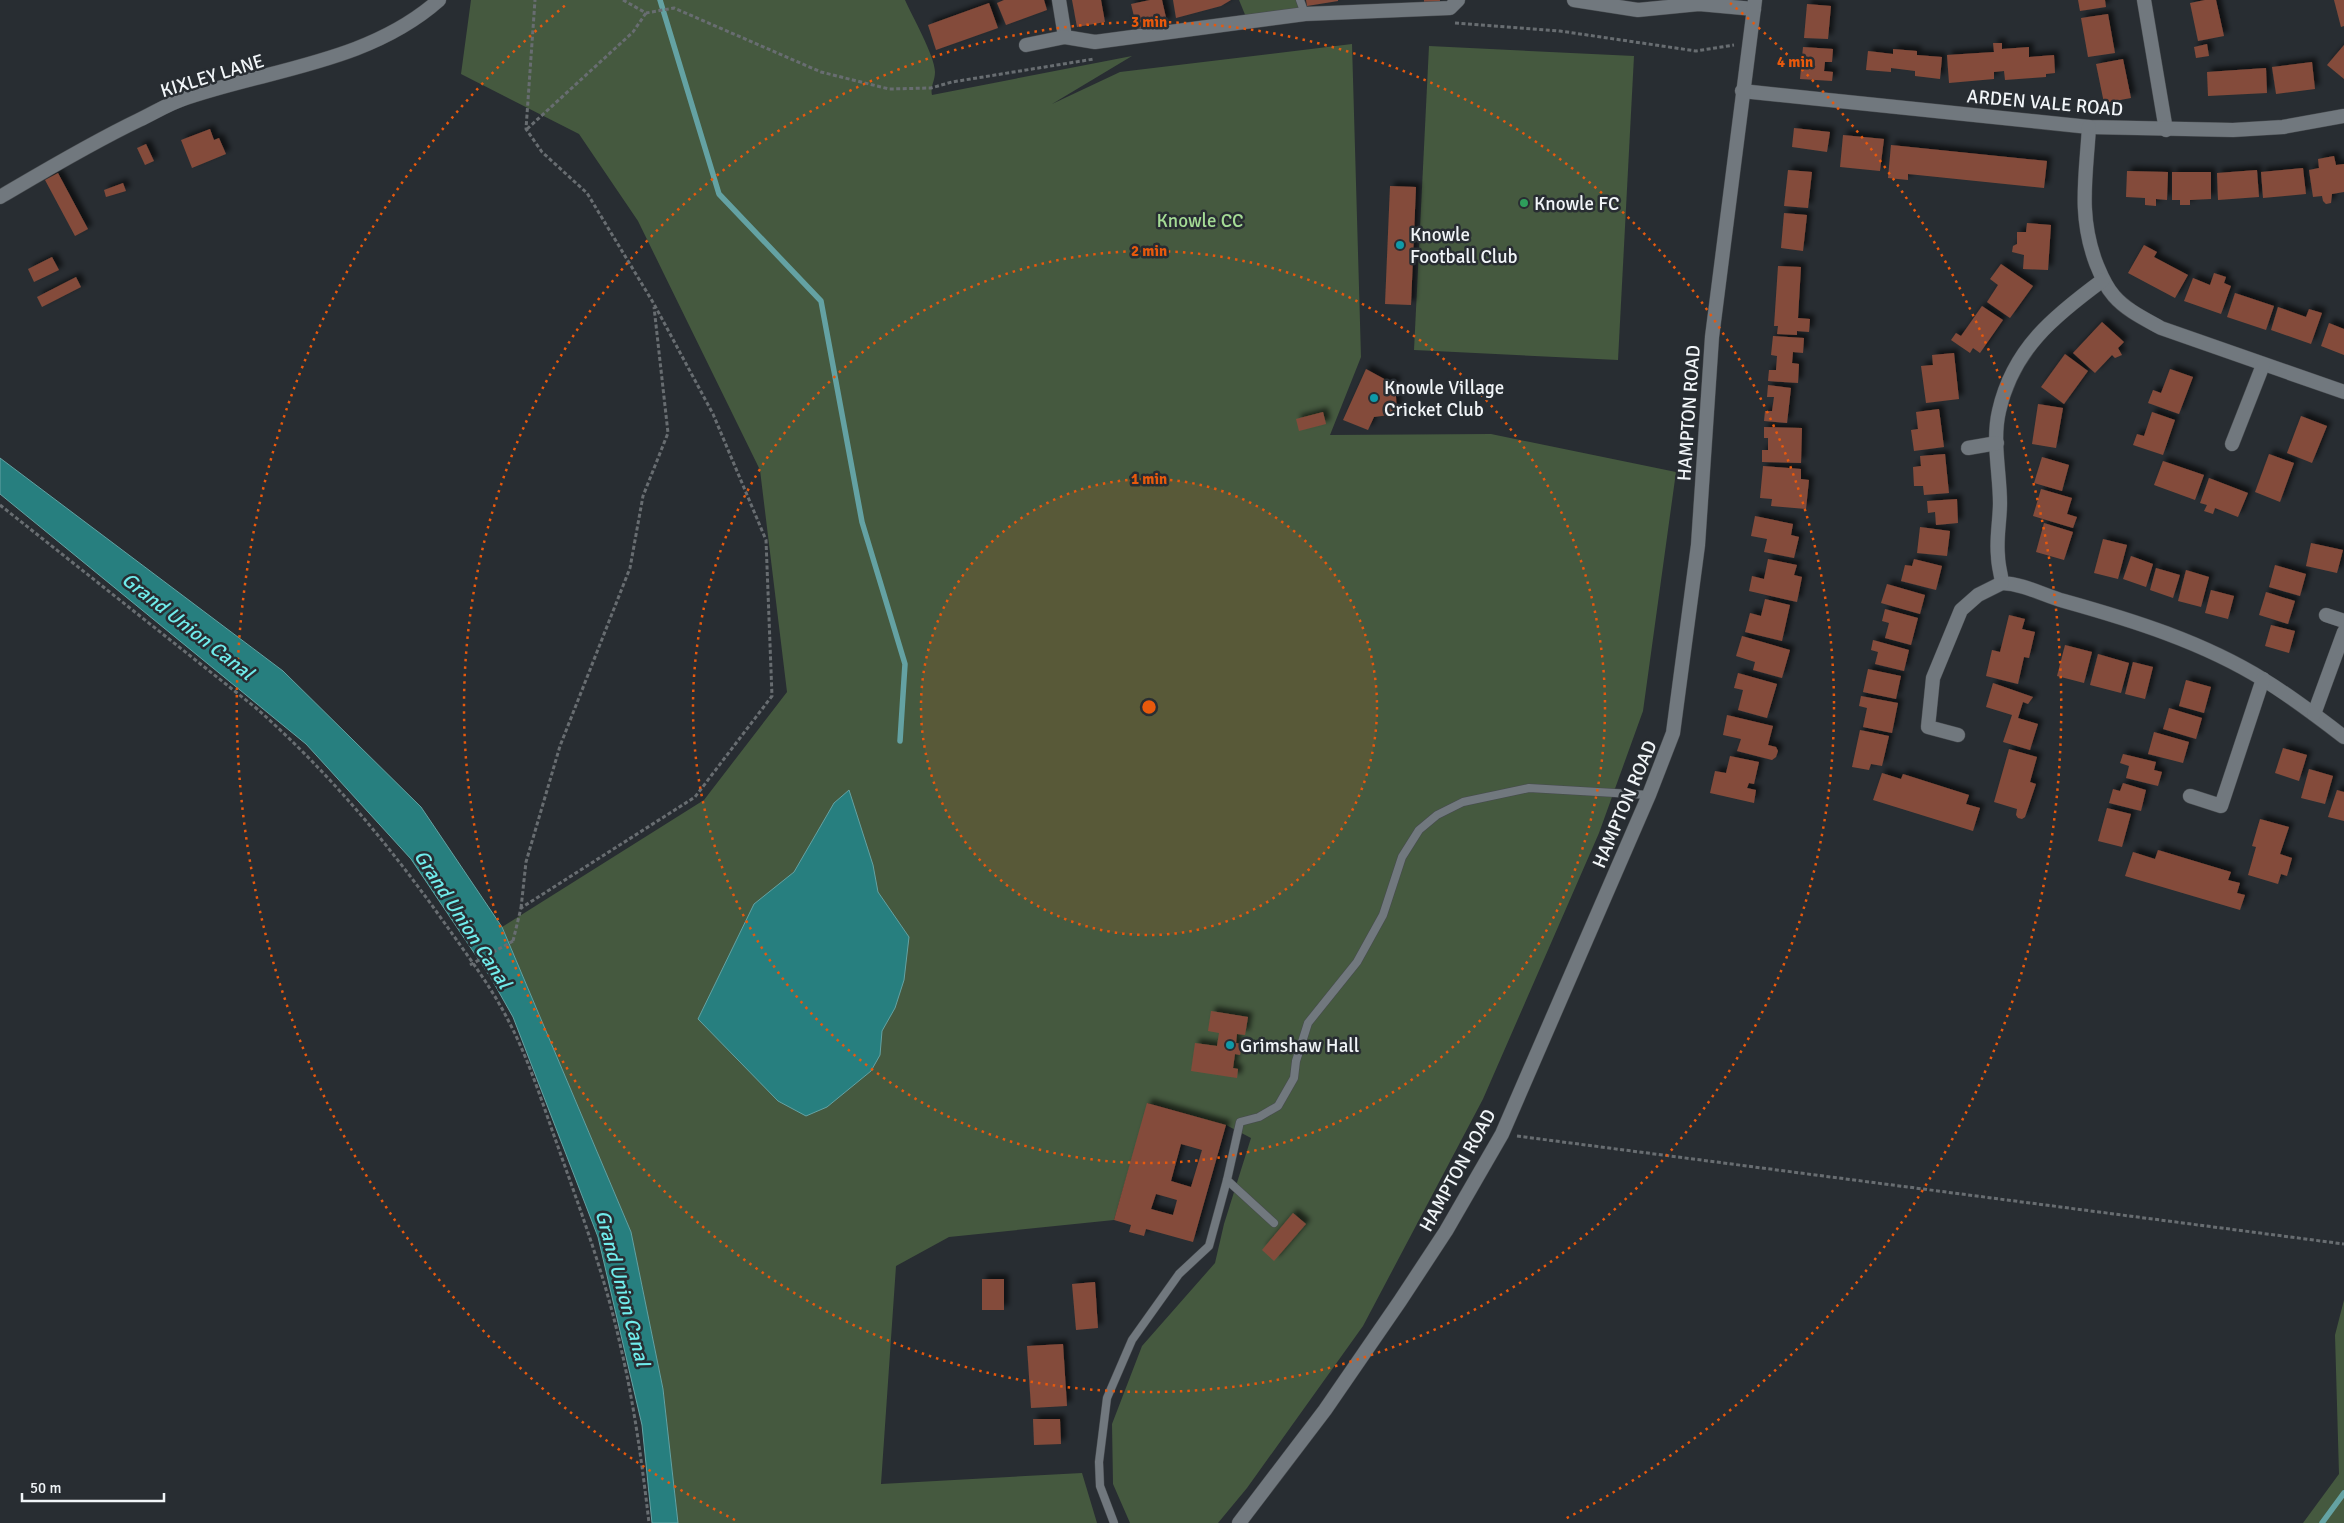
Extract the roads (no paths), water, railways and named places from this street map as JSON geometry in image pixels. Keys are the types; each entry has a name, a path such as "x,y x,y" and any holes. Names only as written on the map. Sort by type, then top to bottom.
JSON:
{"street":[{"name":"KIXLEY LANE","path":"0,197 88,144 183,99 313,64 380,38 430,8 439,0"},
{"path":"1058,0 1065,37"},
{"path":"1026,45 1065,37 1095,42 1305,14 1450,8 1458,0"},
{"path":"1574,0 1638,10 1700,2 1754,5"},
{"path":"2144,0 2166,130"},
{"name":"HAMPTON ROAD","path":"1239,1523 1326,1410 1400,1301 1446,1230 1502,1134 1674,733 1698,545 1712,337 1754,5"},
{"name":"ARDEN VALE ROAD","path":"1742,91 2089,127 2233,130 2283,127 2344,116"},
{"path":"2089,127 2084,203 2087,238 2103,280 2114,297 2161,328 2344,392"},
{"path":"2002,583 1998,556 2000,503 1997,443 1999,412 2012,373 2029,344 2058,313 2103,280"},
{"path":"2232,444 2263,365"},
{"path":"1968,448 1997,443"},
{"path":"1958,735 1928,727 1933,678 1961,610 1978,595 2002,583 2016,583 2046,596 2122,617 2194,644 2263,679 2344,737"},
{"path":"2326,615 2344,621"},
{"path":"2314,714 2344,632"},
{"path":"2190,796 2221,806 2263,679"}],"lane":[{"path":"1300,0 1305,14"},
{"path":"1114,1523 1100,1486 1099,1462 1106,1398 1132,1340 1179,1274 1209,1246 1240,1122 1259,1117 1278,1106 1294,1078 1296,1061 1308,1023 1357,962 1383,915 1402,857 1420,830 1437,815 1464,802 1529,788 1649,795"},
{"path":"1227,1180 1274,1223"}],"water":[{"name":"Grand Union Canal","path":"0,458 283,671 421,807 502,927 631,1232 663,1389 678,1523 652,1523 642,1425 598,1237 513,1017 491,978 411,859 306,744 0,494"},
{"path":"849,790 873,865 878,892 909,937 904,980 895,1008 882,1031 880,1055 871,1071 827,1107 806,1116 778,1101 698,1019 754,904 794,872 834,803"}],"waterway":[{"path":"660,0 719,194 821,301 862,522 905,664 900,741"},
{"path":"2322,1523 2344,1493"}],"place":[{"name":"Knowle FC","path":"1524,203"},
{"name":"Knowle Football Club","path":"1400,245"},
{"name":"Knowle Village Cricket Club","path":"1374,398"},
{"name":"Grimshaw Hall","path":"1230,1045"}],"park label":[{"name":"Knowle CC","path":"1200,220"}]}
